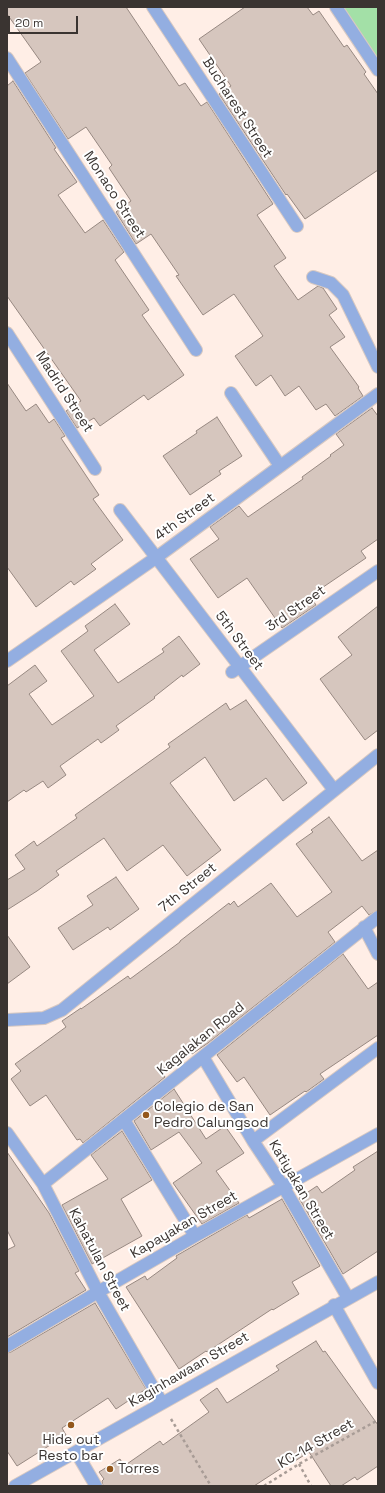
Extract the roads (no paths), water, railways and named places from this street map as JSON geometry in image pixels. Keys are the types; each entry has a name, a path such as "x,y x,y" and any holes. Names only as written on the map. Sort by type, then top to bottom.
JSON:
{"street":[{"name":"Bucharest Street","path":"153,7 297,226"},
{"path":"336,7 378,70"},
{"name":"Monaco Street","path":"7,58 196,350"},
{"path":"313,277 331,283 343,295 378,367"},
{"name":"Madrid Street","path":"7,333 95,468"},
{"path":"231,393 280,466"},
{"name":"4th Street","path":"7,661 157,557 378,394"},
{"name":"5th Street","path":"120,510 157,557 236,669 334,790"},
{"name":"3rd Street","path":"236,669 378,571"},
{"name":"7th Street","path":"7,1020 44,1018 62,1010 378,755"},
{"name":"Kagalakan Road","path":"43,1184 378,917"},
{"path":"364,927 378,954"},
{"path":"253,1141 378,1048"},
{"name":"Katiyakan Street","path":"203,1057 253,1141 283,1186 348,1298"},
{"path":"124,1120 195,1236"},
{"name":"Kahatulan Street","path":"7,1133 43,1184 98,1292 162,1403"},
{"name":"Kapayakan Street","path":"7,1346 195,1236 378,1134"},
{"name":"Kaginhawaan Street","path":"15,1486 334,1305 378,1282"},
{"path":"334,1305 378,1383"},
{"path":"76,1452 96,1486"}],"place":[{"name":"Colegio de San Pedro Calungsod","path":"146,1115"},
{"name":"Hide out Resto bar","path":"71,1425"},
{"name":"Torres","path":"110,1469"}]}
